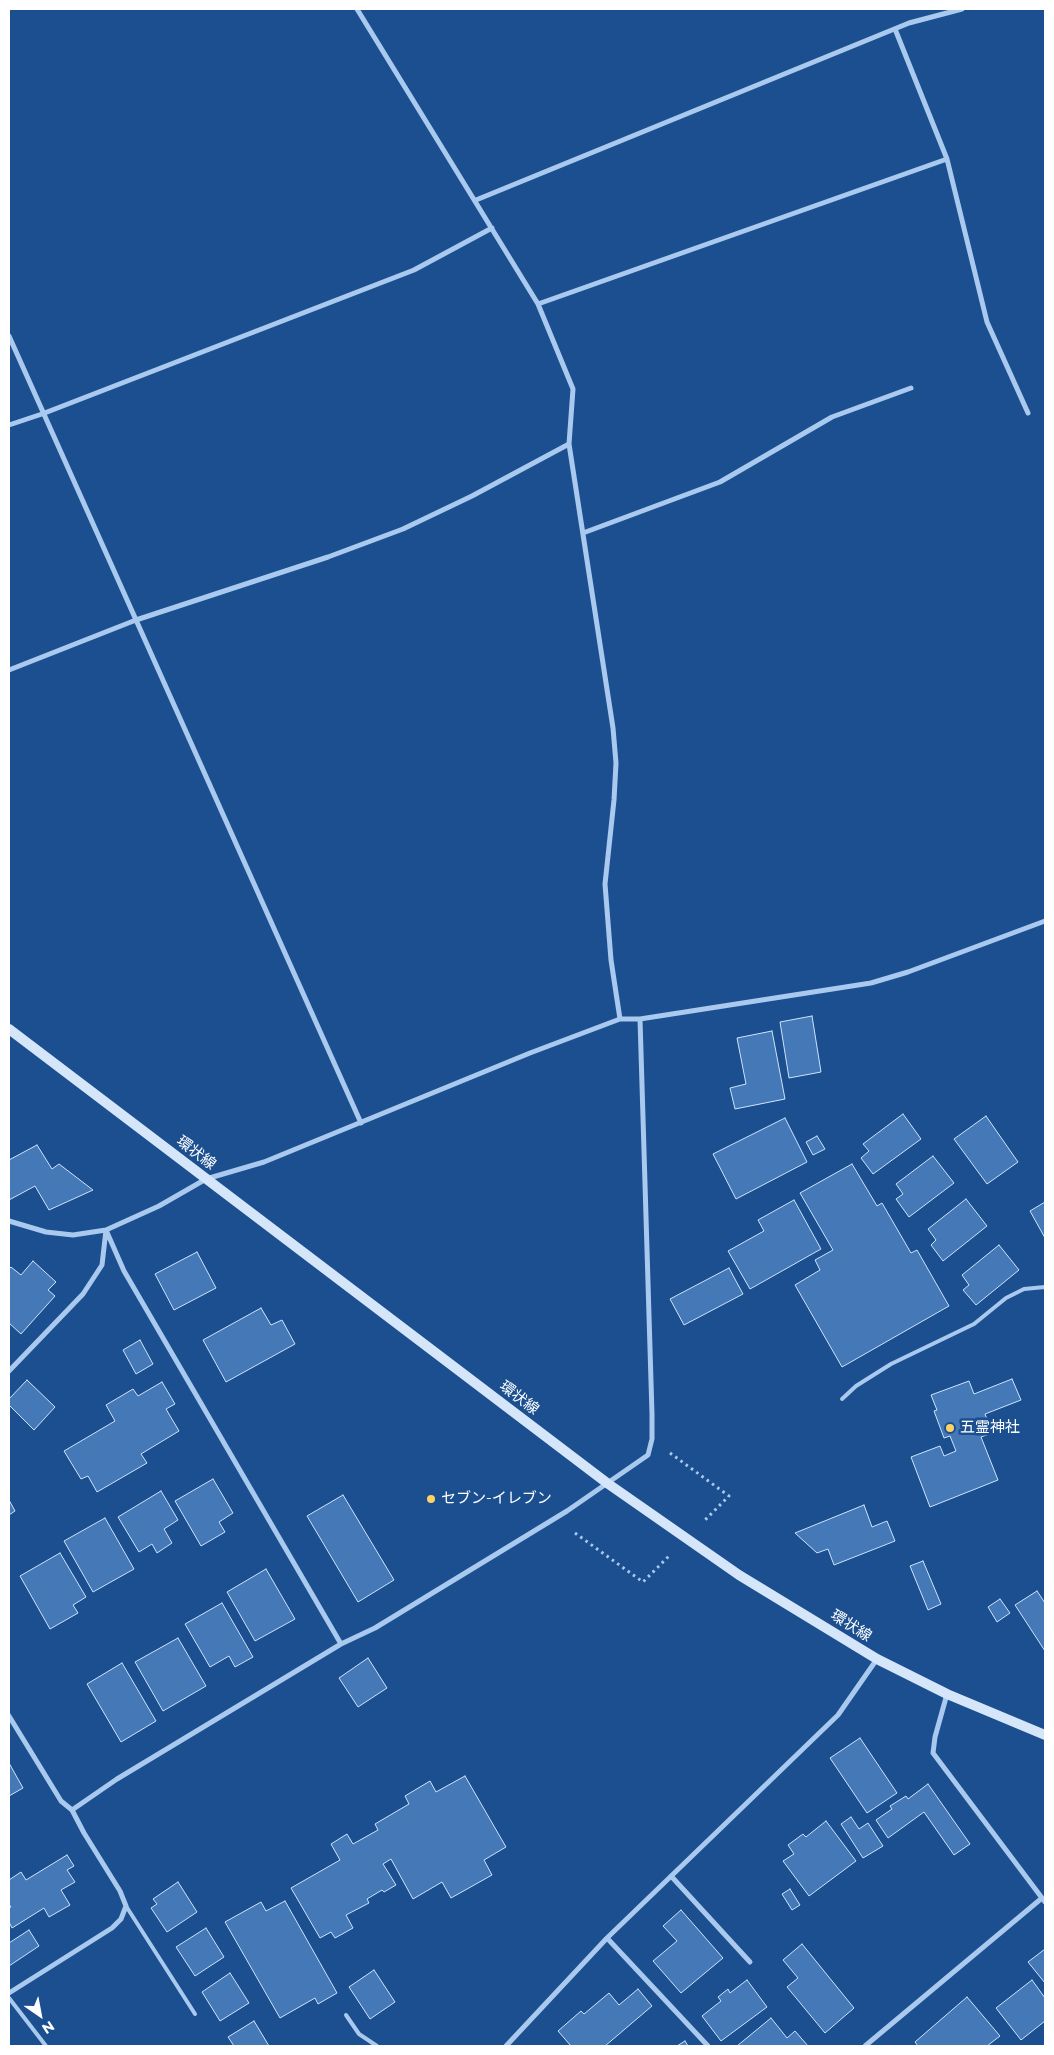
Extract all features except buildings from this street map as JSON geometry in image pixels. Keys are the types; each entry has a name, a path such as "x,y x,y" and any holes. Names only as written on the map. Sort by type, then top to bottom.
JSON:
{"street":[{"path":"357,9 476,200 538,304 573,389 570,444 613,728 616,763 605,884 611,960 620,1019"},
{"path":"476,200 909,23 962,9"},
{"path":"894,29 947,159 987,322 1028,413"},
{"path":"538,304 947,159"},
{"path":"9,425 42,414 414,270 492,228"},
{"path":"9,336 42,414 361,1123"},
{"path":"583,533 720,482 832,417 911,388"},
{"path":"9,670 136,620 328,557 403,529 472,496 570,444"},
{"path":"9,1221 46,1232 73,1235 106,1230 160,1206 206,1179 264,1162 620,1019 640,1019 721,1005 824,992 871,983 908,972 1045,921"},
{"path":"72,1810 116,1779 341,1644 375,1628 566,1511 648,1455 652,1439 640,1019"},
{"name":"環状線","path":"9,1028 607,1483 739,1575 877,1659 947,1694 1045,1735"},
{"path":"106,1230 124,1271 341,1644"},
{"path":"9,1371 83,1294 102,1265 106,1230"},
{"path":"506,2046 607,1938 838,1715 877,1659"},
{"path":"865,2046 1044,1900 934,1753 935,1737 947,1694"},
{"path":"9,1716 61,1801 72,1810 120,1892 126,1906 121,1919 112,1928 9,1993"},
{"path":"672,1876 750,1962"},
{"path":"607,1938 708,2046"}],"lane":[{"path":"842,1399 856,1386 891,1364 974,1324 1006,1298 1024,1289 1045,1287"},
{"path":"126,1906 195,2014"},
{"path":"9,1998 46,2046"},
{"path":"346,2015 359,2034 376,2046"}],"path":[{"path":"669,1452 729,1496"},
{"path":"578,1536 643,1582"}],"place":[{"name":"五霊神社","path":"950,1428"},
{"name":"セブン-イレブン","path":"431,1499"}]}
